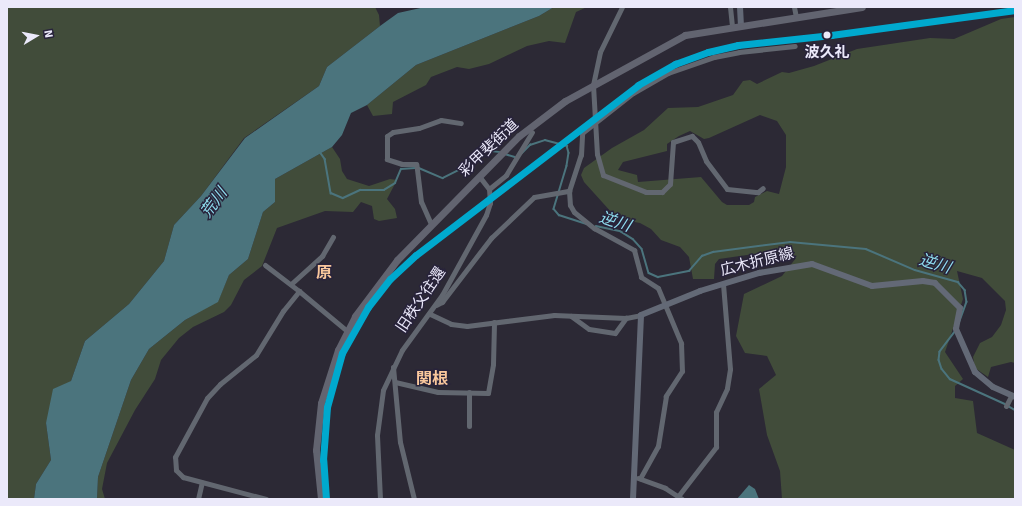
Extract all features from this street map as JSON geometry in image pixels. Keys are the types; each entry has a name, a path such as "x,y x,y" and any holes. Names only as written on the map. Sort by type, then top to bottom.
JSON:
{"highway":[{"name":"彩甲斐街道","path":"321,499 316,450 321,403 333,363 347,331 374,283 479,176 534,123 593,85 678,38 732,26 862,7"}],"main road":[{"path":"740,7 741,25"},
{"name":"広木折原線","path":"641,315 723,284 759,273 812,264 829,269 863,285 923,281 936,283 960,308 956,329 975,372 993,387 1013,396"},
{"path":"633,499 637,477 641,315"}],"street":[{"path":"622,7 600,52 593,85 600,171 606,178 646,192 662,192 670,184 671,148 673,142 692,136 696,138 706,161 727,189 758,192 763,188"},
{"path":"730,7 732,26"},
{"path":"794,7 796,17"},
{"path":"723,284 730,369 727,388 716,412 716,447 680,497 637,477 658,446 666,396 682,371 681,343 657,286 641,277 634,250 594,228 574,212 570,205 569,191 581,155 581,135 595,122 650,82 677,69 739,52 795,46"},
{"path":"431,224 421,202 416,164 402,164 387,159 387,136 393,132 419,128 441,120 461,123"},
{"path":"479,176 489,189 506,175 532,132"},
{"name":"旧秩父往還","path":"380,499 378,420 381,398 393,366 416,329 436,305 486,215 490,203 489,189"},
{"path":"436,305 442,302 491,238 534,198 569,191"},
{"path":"291,284 322,256 333,237"},
{"path":"265,265 291,284 347,331"},
{"path":"266,499 180,475 174,466 175,457 207,398 220,384 256,355 283,311 299,291"},
{"path":"430,314 460,326 572,316 626,318 641,315"},
{"path":"572,316 589,329 608,332 615,332 626,318"},
{"path":"395,382 431,391 488,393 493,364 491,343 494,322"},
{"path":"393,366 400,442 414,499"},
{"path":"468,426 469,392"},
{"path":"1006,406 1013,396"},
{"path":"198,499 202,482"}],"green space":[{"path":"7,7 375,7 379,15 380,26 327,67 319,86 244,138 201,196 174,225 164,261 129,304 85,341 71,381 46,423 51,460 36,484 34,499 7,499"},
{"path":"554,7 587,7 576,12 565,43 549,41 527,46 489,64 469,69 457,67 431,77 426,85 393,102 392,114 373,116 367,105 416,65 539,16"},
{"path":"1015,17 1015,363 1011,362 991,367 988,377 975,368 973,357 980,343 992,337 1001,325 1006,310 1005,301 982,278 957,271 963,299 945,352 963,379 955,386 955,398 973,401 977,433 1015,450 1015,499 782,499 780,471 767,435 759,389 776,375 767,356 745,353 736,336 744,294 782,276 796,258 754,254 719,259 715,264 714,279 693,279 689,257 680,247 661,240 651,229 640,223 629,221 618,213 612,213 584,182 581,175 584,168 612,148 644,130 668,108 698,107 733,95 743,81 750,80 757,84 782,72 789,73 814,66 857,49 930,38 954,39 1001,19","holes":["760,115 777,121 786,135 786,167 779,194 767,191 755,197 754,202 749,205 727,205 722,202 701,177 638,182 637,175 618,170 623,162 667,151 667,144 690,131 704,139"]},
{"path":"332,147 340,159 342,171 347,179 369,186 390,179 397,180 387,199 395,209 397,218 379,221 374,219 372,206 361,202 353,212 325,211 277,228 262,266 244,280 231,305 224,312 193,327 179,338 161,360 155,379 135,410 107,463 102,489 105,499 97,499 98,477 131,380 149,349 185,320 218,301 229,275 248,259 263,212 275,202 275,179"}],"water":[{"name":"荒川","path":"425,7 554,7 539,16 416,65 367,105 351,113 342,135 332,147 275,179 275,202 263,212 248,259 229,275 218,302 185,320 149,349 131,380 98,477 97,499 34,499 36,484 51,460 46,423 53,389 71,381 85,341 129,304 164,261 174,225 201,196 245,138 319,86 327,67 380,26 398,13"},
{"path":"749,485 755,489 759,499 737,499"}],"waterway":[{"name":"逆川","path":"519,156 530,145 545,140 567,146 569,153 567,166 554,209 559,215 586,224"},
{"name":"逆川","path":"419,168 443,178 459,170 483,150 500,152"},
{"name":"逆川","path":"320,152 325,159 331,193 343,198 360,190 384,190 395,183 401,169 415,168"},
{"name":"逆川","path":"505,154 515,157"},
{"name":"逆川","path":"596,226 620,231 633,239 642,249 649,273 658,277 689,271 702,256 713,252 790,242 866,249 915,270 958,282 965,290 967,302 960,321"},
{"name":"逆川","path":"955,332 940,352 939,360 942,369 950,379 1005,404"},
{"name":"逆川","path":"1008,406 1015,410"}],"transit line":[{"path":"326,499 323,460 327,407 342,353 368,307 390,279 416,255 638,85 675,64 708,52 738,45 831,35 1015,10"}],"place":[{"name":"波久礼","path":"827,35"}],"district":[{"name":"原","path":"324,273"},
{"name":"関根","path":"432,379"}]}
